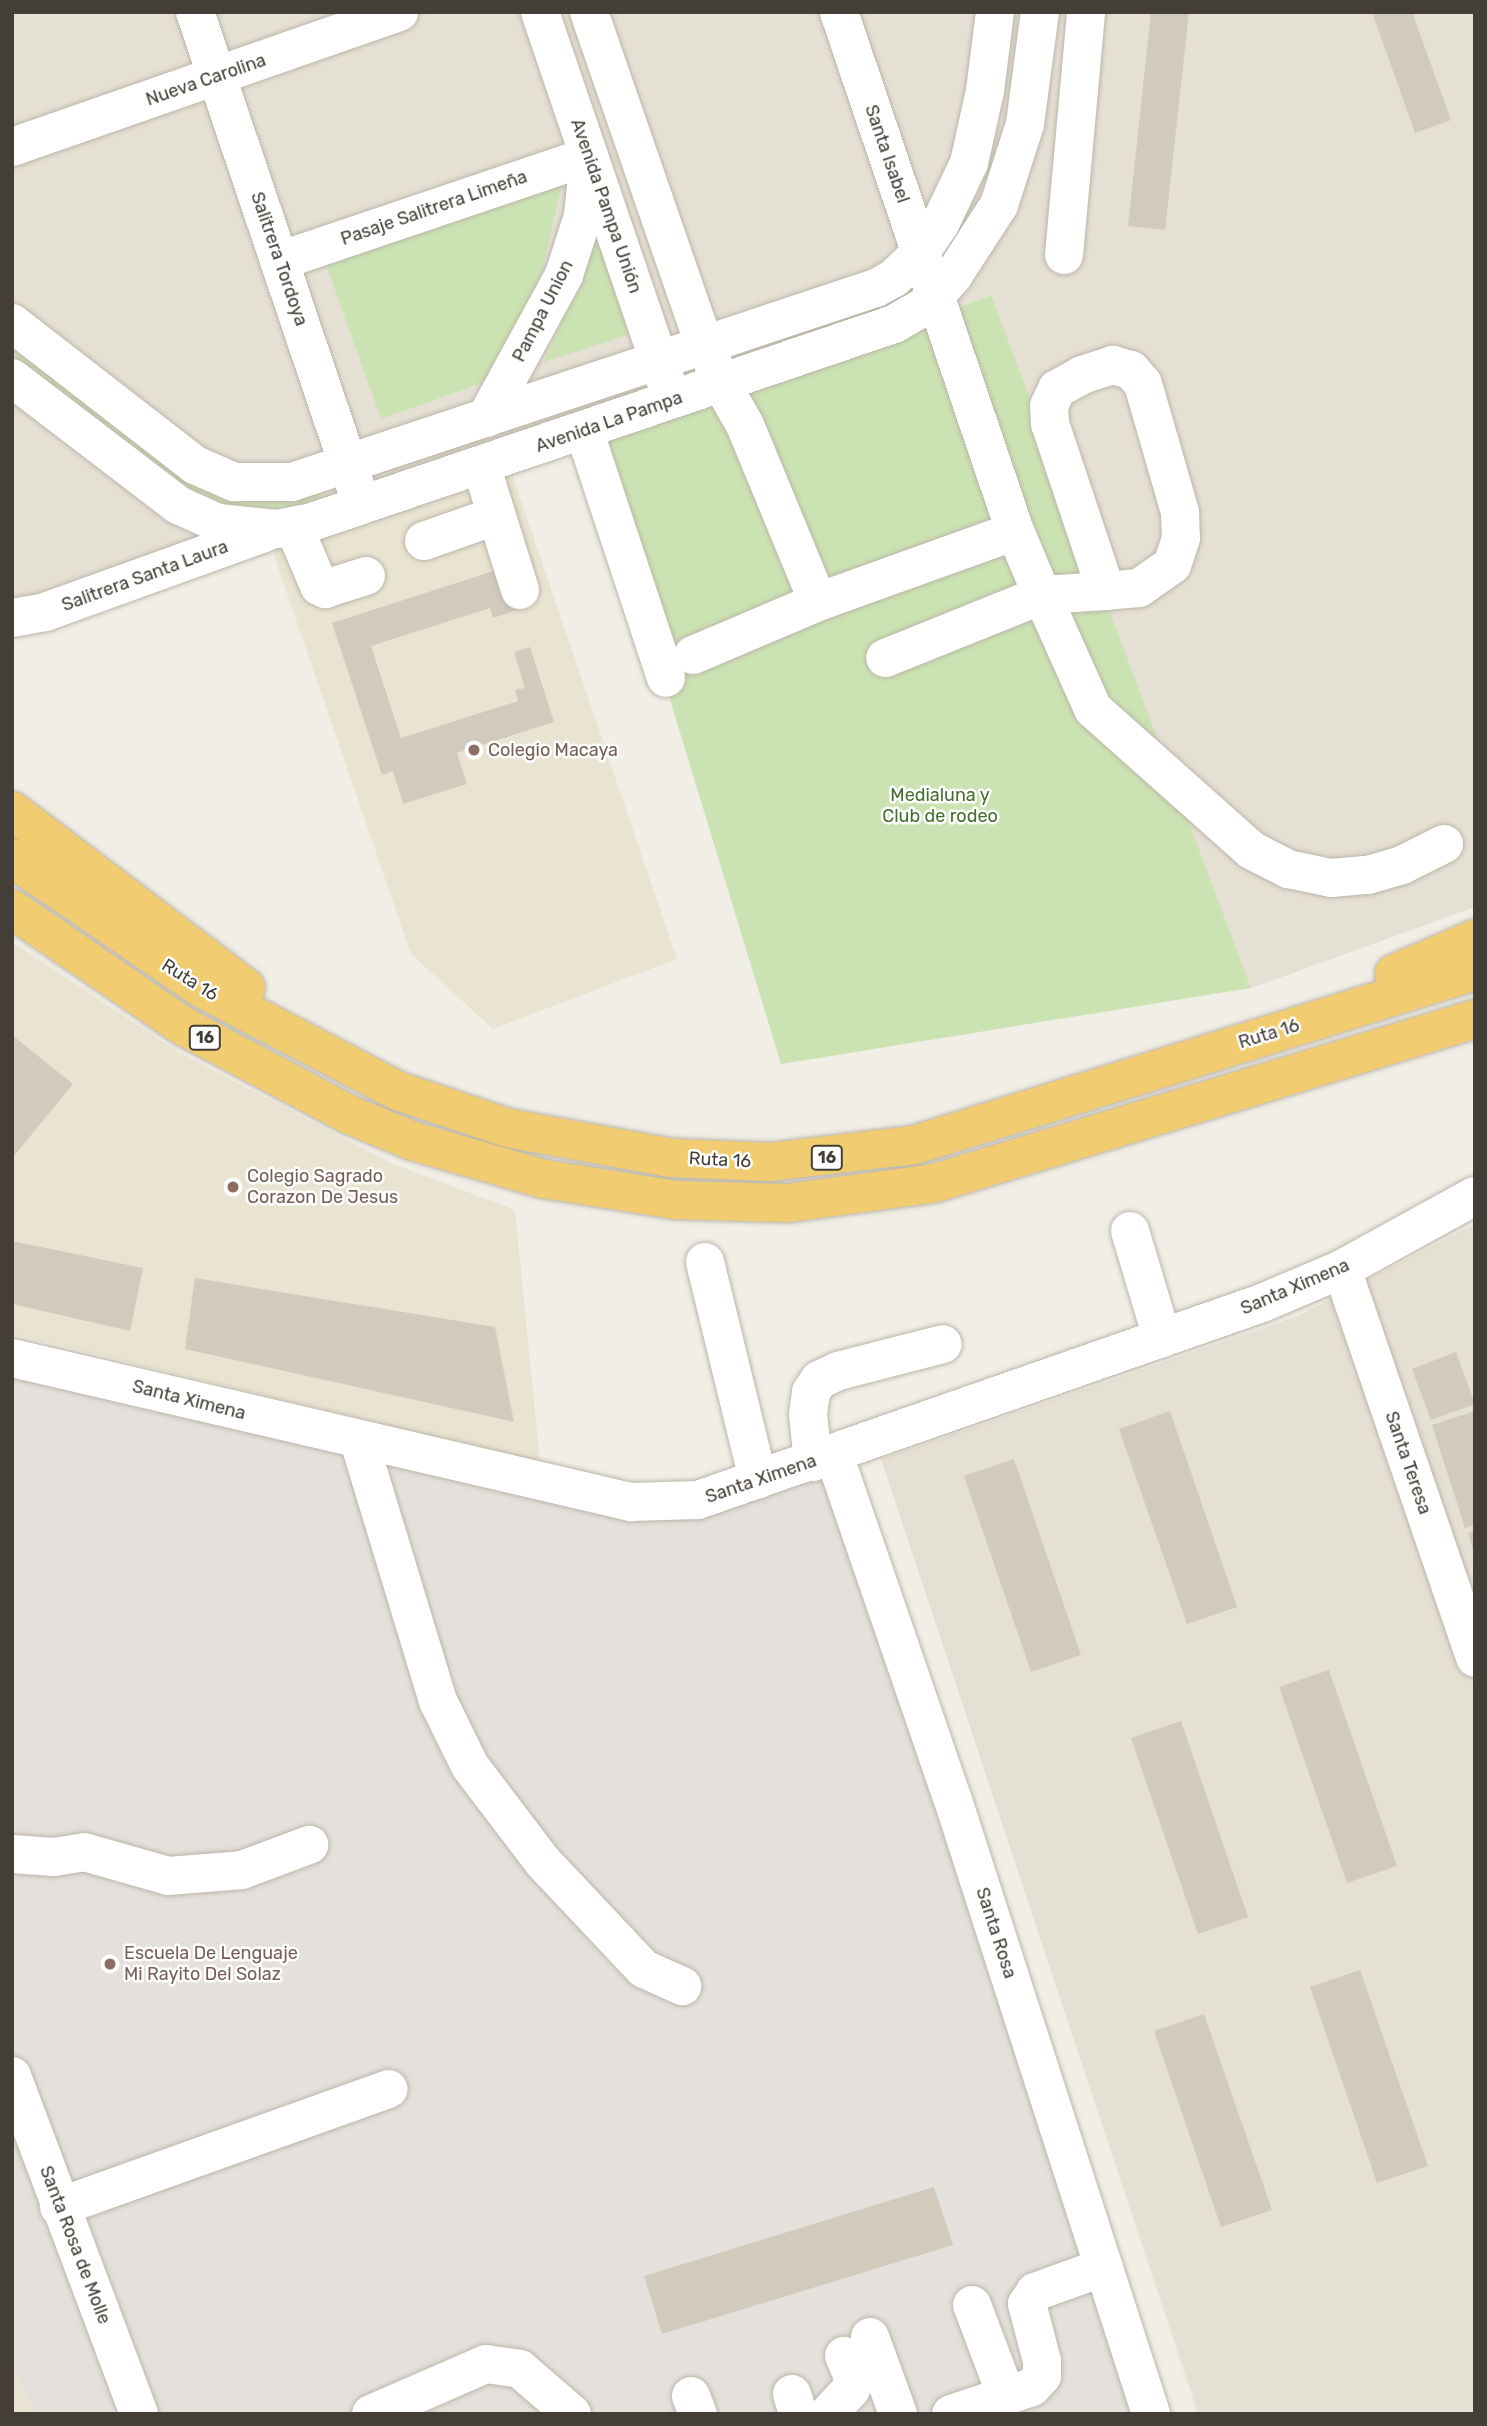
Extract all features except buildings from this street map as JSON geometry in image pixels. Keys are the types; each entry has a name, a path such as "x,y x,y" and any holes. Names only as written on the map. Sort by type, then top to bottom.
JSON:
{"highway":[{"path":"12,811 164,930 398,1091"},
{"name":"Ruta 16","path":"12,858 201,988 398,1091 508,1128 616,1151 726,1162 814,1160 914,1145 970,1130 1248,1040 1475,971"},
{"name":"16","path":"12,909 142,1000 288,1085 413,1141 544,1179 676,1200 788,1203 935,1183 1475,1018"},
{"path":"1248,1040 1475,939"},
{"path":"1043,1152 1475,1043"}],"street":[{"name":"Salitrera Tordoya","path":"195,12 362,506"},
{"name":"Nueva Carolina","path":"15,135 217,77 399,12"},
{"name":"Avenida Pampa Unión","path":"540,12 672,400"},
{"path":"589,12 721,383 745,425 818,602"},
{"name":"Santa Isabel","path":"839,12 1015,531 1093,709 1251,850 1288,869 1331,878 1402,865 1444,844"},
{"path":"12,323 195,465 214,475 272,486 348,464 876,288 903,271 920,252 969,163 985,91 995,12"},
{"name":"Avenida La Pampa","path":"12,378 178,505 228,525 285,528 362,506 894,324 934,297 985,230 1009,180 1025,124 1040,12"},
{"path":"1064,255 1086,12"},
{"name":"Pasaje Salitrera Limeña","path":"279,261 589,156"},
{"name":"Pampa Union","path":"486,418 564,275 583,216 589,156"},
{"path":"885,658 1042,595 1106,591 1139,588 1171,565 1181,538 1180,512 1143,384 1131,370 1113,365 1082,374 1057,389 1049,406 1050,424 1106,591"},
{"path":"584,430 680,667 818,602 1015,531"},
{"path":"481,465 520,590"},
{"path":"424,541 495,516"},
{"path":"285,528 319,586 326,589 366,576"},
{"name":"Salitrera Santa Laura","path":"12,618 45,612 285,528"},
{"name":"Santa Ximena","path":"12,1358 631,1503 698,1500 1162,1338 1342,1269 1475,1196"},
{"path":"1130,1231 1162,1338"},
{"path":"705,1262 758,1480"},
{"name":"Santa Teresa","path":"1342,1269 1475,1658"},
{"name":"Santa Rosa","path":"943,1344 838,1371 819,1380 811,1392 808,1414 1104,2267 1151,2414"},
{"path":"359,1441 438,1701 471,1766 543,1862 645,1969 682,1986"},
{"path":"12,1854 54,1857 84,1852 168,1877 242,1870 309,1845"},
{"name":"Santa Rosa de Molle","path":"12,2076 139,2414"},
{"path":"60,2207 389,2089"},
{"path":"951,2414 1032,2387 1042,2376 1027,2304 1034,2291 1104,2267"},
{"path":"972,2305 1006,2395"},
{"path":"828,2414 851,2389 857,2346 898,2414"},
{"path":"371,2414 485,2364 520,2369 572,2414"}],"shaded area":[{"path":"12,12 1475,12 1475,907 1251,988 990,295 593,447 12,622"},
{"name":"Colegio Macaya","path":"510,468 677,959 493,1029 411,954 271,547"},
{"name":"Colegio Sagrado Corazon De Jesus","path":"12,942 178,1052 393,1164 515,1210 540,1462 12,1334"},
{"path":"1475,1224 1475,2414 1198,2414 881,1459 1298,1316"},
{"path":"12,1367 667,1507 832,1474 1149,2414 34,2414 12,2362"},
{"path":"12,2362 34,2414 12,2414"}],"green space":[{"path":"563,178 537,294 488,381 381,419 325,262"},
{"path":"600,233 631,334 544,362"},
{"name":"Medialuna y Club de rodeo","path":"991,295 1251,988 781,1064 593,447"},
{"path":"12,338 203,489 319,485 322,498 275,515 207,505 12,354"}],"place":[{"name":"Colegio Macaya","path":"474,750"},
{"name":"Colegio Sagrado Corazon De Jesus","path":"233,1187"},
{"name":"Escuela De Lenguaje Mi Rayito Del Solaz","path":"110,1964"}]}
